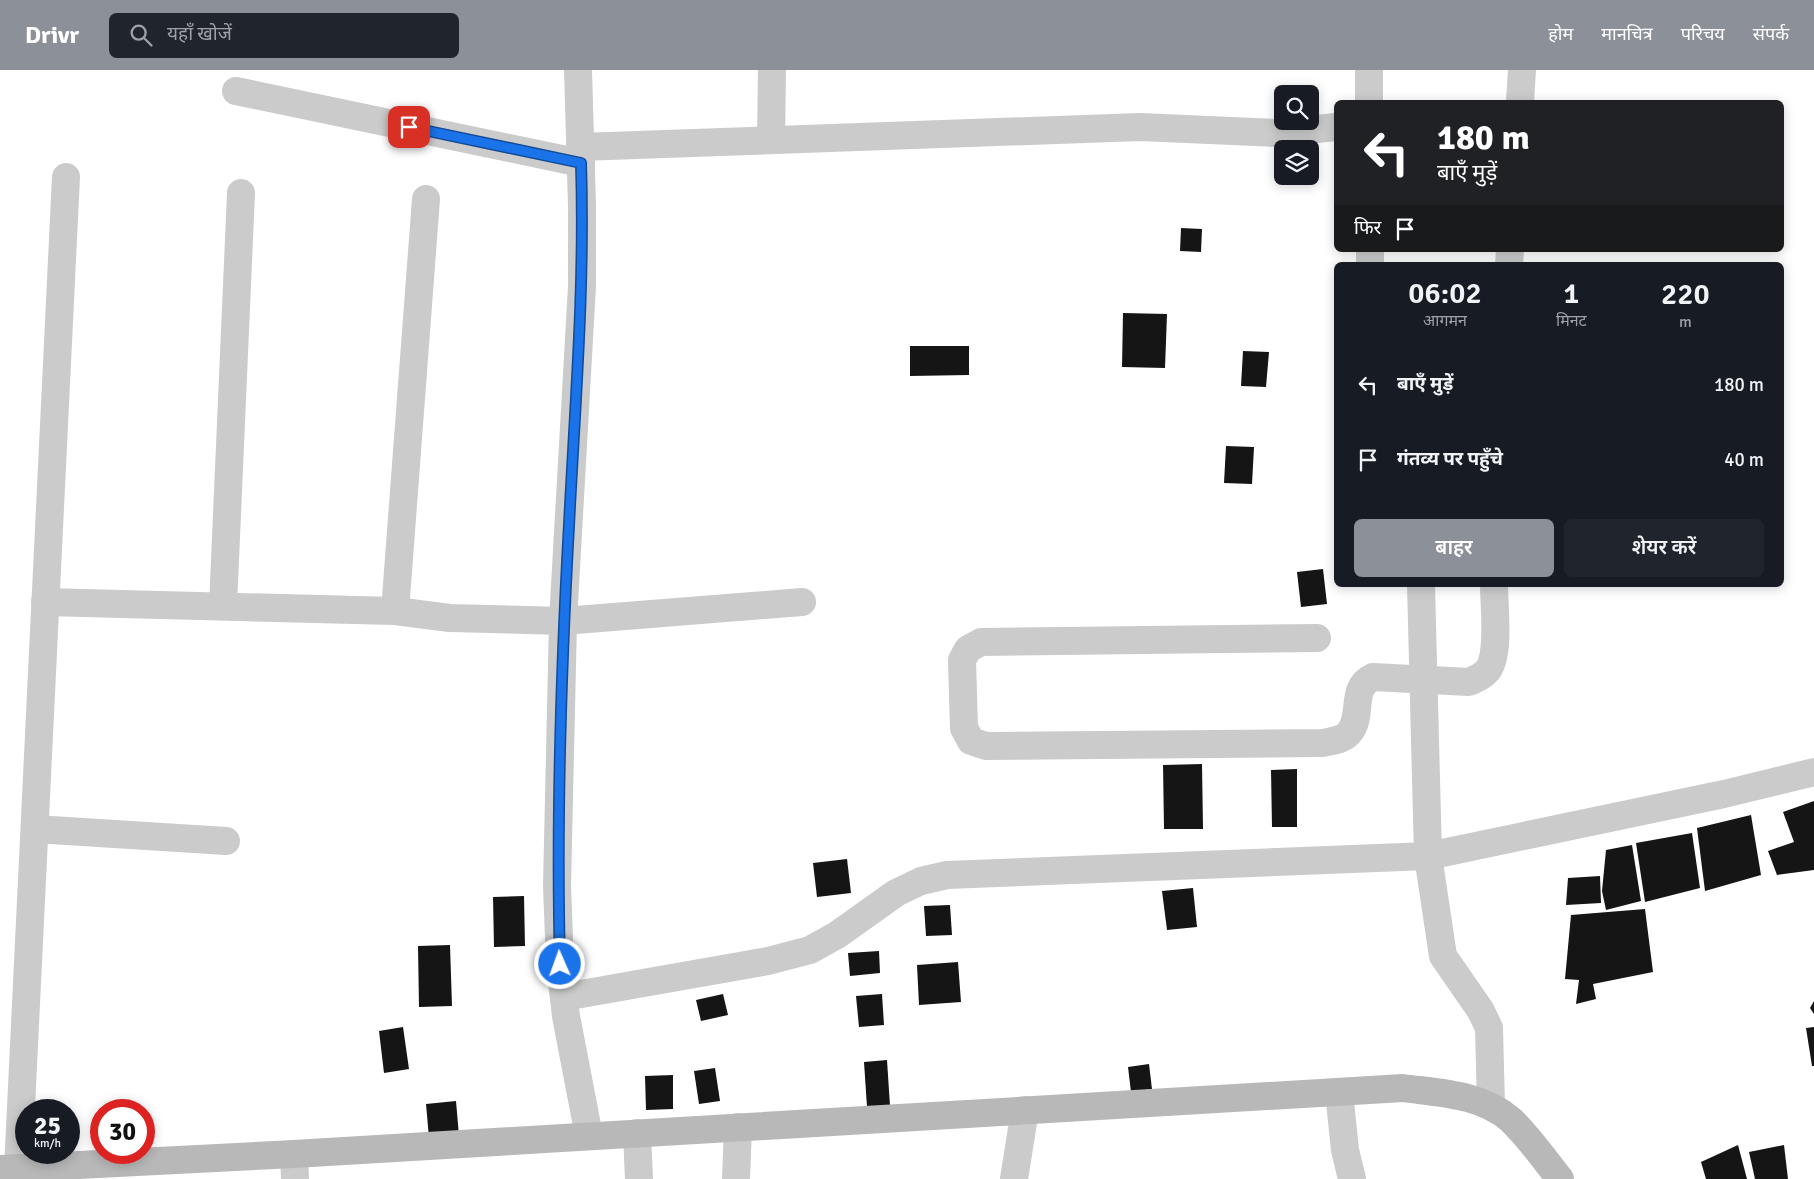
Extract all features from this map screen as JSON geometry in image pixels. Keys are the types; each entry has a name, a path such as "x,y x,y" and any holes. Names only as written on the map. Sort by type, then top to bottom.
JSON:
{"street":[{"path":"578,70 582,286 563,621 557,886 560,964 564,997 589,1136"},
{"path":"771,140 772,70"},
{"path":"1369,70 1369,100"},
{"path":"1520,100 1522,70"},
{"path":"236,91 581,155 771,140 1140,127 1277,133 1334,128"},
{"path":"66,177 35,829 12,1172 295,1167 589,1136 1403,1088 1461,1096 1491,1106 1512,1121 1560,1179"},
{"path":"223,606 241,194"},
{"path":"395,610 426,199"},
{"path":"1421,587 1428,856 1443,956 1481,1011 1489,1028 1491,1106"},
{"path":"1317,638 981,642 968,648 962,660 964,728 971,741 986,746 1323,743 1348,734 1354,724 1359,692 1365,681 1373,678 1469,682 1480,678 1488,669 1494,652 1494,587"},
{"path":"45,602 395,610 450,618 563,621 802,602"},
{"path":"564,997 768,961 810,950 837,935 896,893 921,881 947,875 1428,856 1724,794 1814,772"},
{"path":"35,829 226,841"},
{"path":"1339,1092 1345,1150 1352,1179"},
{"path":"1014,1179 1025,1110"},
{"path":"736,1179 738,1127"},
{"path":"637,1133 638,1179"}],"building":[{"path":"1181,228 1202,229 1201,252 1180,251"},
{"path":"1123,313 1167,314 1165,368 1122,367"},
{"path":"910,346 969,346 969,375 910,376"},
{"path":"1243,351 1269,352 1266,387 1241,386"},
{"path":"1226,446 1254,447 1252,484 1224,483"},
{"path":"1323,569 1327,604 1301,607 1297,572"},
{"path":"1202,764 1203,829 1164,829 1163,765"},
{"path":"1297,769 1297,827 1272,827 1271,770"},
{"path":"1814,801 1814,870 1777,875 1768,851 1794,842 1783,812"},
{"path":"1751,815 1761,875 1705,891 1697,828"},
{"path":"1692,833 1700,888 1645,902 1636,843"},
{"path":"1632,845 1641,901 1606,910 1602,891 1606,850"},
{"path":"847,859 851,893 817,897 813,863"},
{"path":"1600,876 1601,903 1566,905 1568,878"},
{"path":"1193,888 1197,927 1167,930 1162,891"},
{"path":"524,896 525,946 494,947 493,897"},
{"path":"950,905 952,935 926,936 924,906"},
{"path":"1645,909 1653,972 1593,984 1596,999 1576,1004 1579,980 1565,979 1571,915"},
{"path":"450,945 452,1006 419,1007 418,946"},
{"path":"879,951 880,973 850,976 848,953"},
{"path":"958,962 961,1002 919,1005 917,965"},
{"path":"723,994 728,1015 701,1021 696,1000"},
{"path":"882,994 884,1025 859,1027 856,996"},
{"path":"1814,1001 1814,1014 1810,1008"},
{"path":"403,1027 409,1069 384,1073 379,1031"},
{"path":"1814,1027 1814,1066 1812,1066 1806,1028"},
{"path":"887,1060 890,1106 867,1107 864,1062"},
{"path":"1149,1064 1152,1089 1131,1092 1128,1067"},
{"path":"715,1068 720,1101 699,1104 694,1071"},
{"path":"673,1075 673,1109 646,1110 645,1076"},
{"path":"456,1101 459,1136 429,1138 426,1104"},
{"path":"1738,1145 1747,1179 1706,1179 1701,1162"},
{"path":"1784,1145 1788,1179 1755,1179 1749,1152"}],"route":[{"path":"409,127 581,163 582,286 563,621 557,886 560,964"}]}
